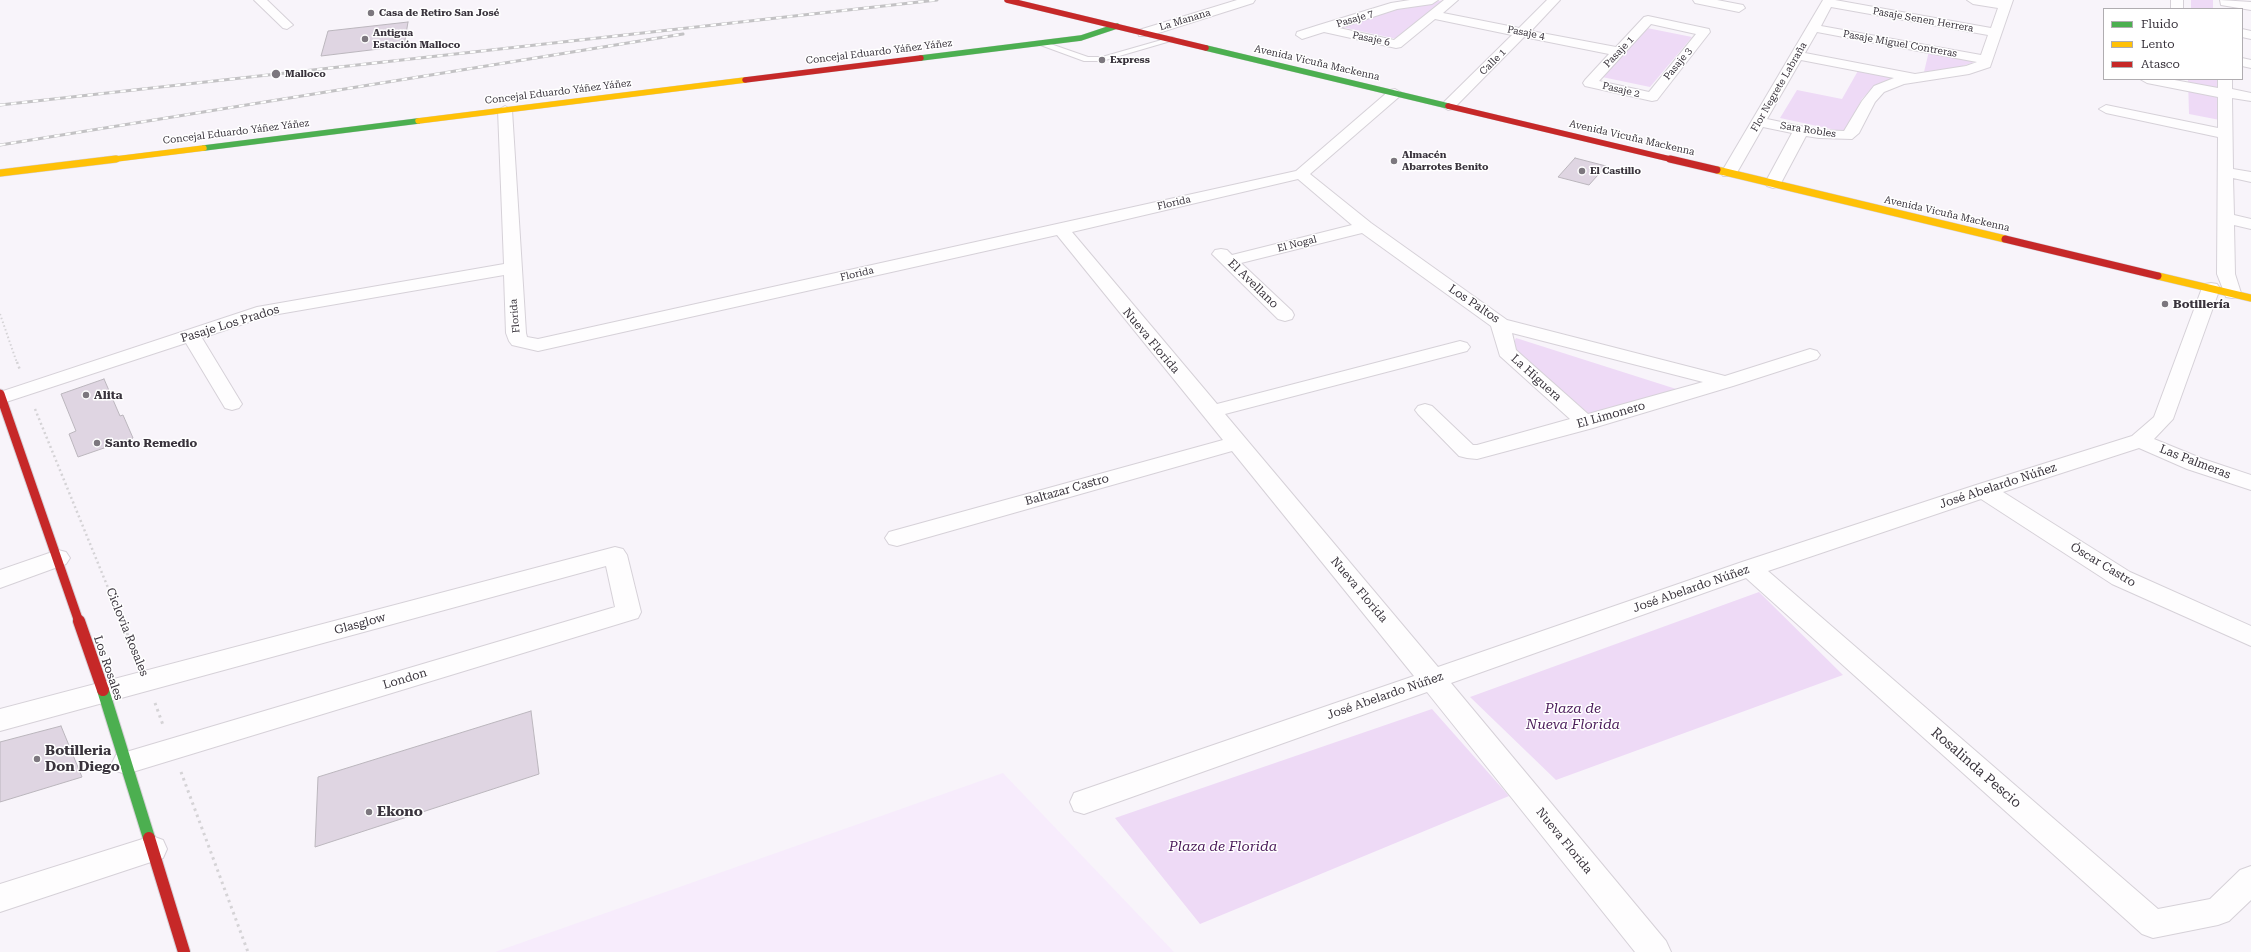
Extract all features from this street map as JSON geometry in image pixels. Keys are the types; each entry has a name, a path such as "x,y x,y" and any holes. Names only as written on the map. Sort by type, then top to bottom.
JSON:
{"street":[{"path":"260,0 287,25"},
{"name":"Avenida Vicuña Mackenna","path":"1007,0 2251,298"},
{"name":"La Manana","path":"1144,33 1249,0"},
{"name":"Pasaje 7","path":"1302,35 1395,6 1432,0"},
{"path":"1433,15 1452,0"},
{"name":"Calle 1","path":"1448,106 1554,0"},
{"path":"1699,0 1739,8"},
{"path":"1797,55 1914,78 1968,70 1985,64 2006,3 1973,0"},
{"name":"Flor Negrete Labraña","path":"1729,173 1828,2"},
{"name":"Pasaje Senen Herrera","path":"1828,2 1996,33"},
{"path":"2225,4 2251,6"},
{"name":"Pasaje 6","path":"1323,28 1396,44 1433,15"},
{"name":"Pasaje 4","path":"1433,15 1619,52"},
{"name":"Pasaje 1","path":"1590,83 1648,20 1704,32"},
{"name":"Concejal Eduardo Yáñez Yáñez","path":"0,172 1039,43 1090,36 1117,26"},
{"name":"Pasaje Miguel Contreras","path":"1813,28 1987,60"},
{"name":"Pasaje 3","path":"1652,97 1704,32"},
{"name":"Sara Robles","path":"1759,122 1801,131 1833,136 1847,136 1855,130 1869,101 1879,89 1901,80 1914,78"},
{"path":"2156,80 2225,88 2251,97"},
{"name":"Pasaje 2","path":"1590,83 1652,97"},
{"path":"2222,291 2226,274 2225,88"},
{"name":"Florida","path":"505,110 516,337 524,343 538,345 1061,230 1301,174 1395,93"},
{"path":"2106,109 2226,134"},
{"path":"1773,183 1801,131"},
{"path":"2226,172 2251,177"},
{"name":"Los Paltos","path":"1301,174 1365,227 1500,324 1726,382"},
{"path":"2226,218 2251,224"},
{"name":"El Nogal","path":"1225,257 1365,227"},
{"name":"Nueva Florida","path":"1061,230 1432,679 1655,952"},
{"name":"El Avellano","path":"1225,257 1286,315"},
{"name":"Pasaje Los Prados","path":"1,396 27,389 239,318 284,307 512,268"},
{"name":"José Abelardo Núñez","path":"1084,802 1750,568 1984,490 2140,441 2163,419 2222,291"},
{"name":"La Higuera","path":"1500,324 1507,352 1586,423"},
{"path":"191,335 232,404"},
{"path":"1210,412 1460,347"},
{"name":"El Limonero","path":"1425,410 1467,450 1477,452 1586,423 1726,382 1810,355"},
{"name":"Los Rosales","path":"1,396 104,692 184,952"},
{"name":"Las Palmeras","path":"2140,441 2195,464 2251,483"},
{"name":"Baltazar Castro","path":"897,538 1236,442"},
{"name":"Óscar Castro","path":"1984,490 2121,578 2251,637"},
{"name":"Glasglow","path":"0,720 615,555"},
{"name":"London","path":"126,763 629,612 615,555"},
{"path":"0,579 58,558"},
{"name":"Rosalinda Pescio","path":"1750,568 2153,924 2218,911 2251,880"},
{"path":"0,898 152,849"}],"lane":[{"path":"1039,43 1087,59 1102,59 1172,39"}],"path":[{"name":"Ciclovia Rosales","path":"0,314 27,389 147,681 248,952"}],"shaded area":[{"path":"1003,773 1174,952 495,952"}],"green space":[{"path":"1445,0 1397,39 1337,26 1396,8"},
{"path":"2191,0 2213,0 2213,8 2191,8"},
{"path":"1647,28 1692,37 1650,87 1602,77"},
{"path":"1929,51 1980,60 1954,69 1924,72"},
{"path":"1859,69 1902,77 1872,88 1862,99 1845,132 1780,118 1797,90 1842,99"},
{"path":"2188,80 2219,80 2225,121 2189,114"},
{"path":"1516,338 1695,395 1601,424 1511,347"},
{"name":"Plaza de Nueva Florida","path":"1759,592 1843,675 1556,780 1470,697"},
{"name":"Plaza de Florida","path":"1432,709 1509,796 1200,924 1115,818"}],"building":[{"name":"Antigua Estación Malloco","path":"408,22 404,46 321,56 328,31"},
{"name":"El Castillo","path":"1575,158 1606,166 1589,185 1558,177"},
{"path":"104,379 120,416 123,415 133,438 78,457 69,434 76,431 61,394"},
{"name":"Ekono","path":"531,711 539,774 315,847 318,777"},
{"name":"Botilleria Don Diego","path":"61,726 82,777 0,802 0,742"}],"railway":[{"path":"0,105 937,0"},
{"path":"0,145 683,34"}],"traffic: fast":[{"path":"921,58 1081,38 1117,26"},
{"path":"1206,48 1448,106"},
{"path":"204,148 418,121"},
{"path":"103,690 149,838"}],"traffic: slow":[{"path":"418,121 745,80"},
{"path":"0,173 204,148"},
{"path":"1717,170 2005,239"},
{"path":"2158,276 2251,298"}],"traffic: jam":[{"path":"1007,0 1206,48"},
{"path":"745,80 921,58"},
{"path":"1448,106 1717,170"},
{"path":"2005,239 2158,276"},
{"path":"0,394 103,690"},
{"path":"149,838 184,952"}],"place":[{"name":"Casa de Retiro San José","path":"371,13"},
{"name":"Antigua Estación Malloco","path":"365,39"},
{"name":"Express","path":"1102,60"},
{"name":"Malloco","path":"276,74"},
{"name":"Almacén Abarrotes Benito","path":"1394,161"},
{"name":"El Castillo","path":"1582,171"},
{"name":"Botillería","path":"2165,304"},
{"name":"Alita","path":"86,395"},
{"name":"Santo Remedio","path":"97,443"},
{"name":"Botilleria Don Diego","path":"37,759"},
{"name":"Ekono","path":"369,812"}]}
